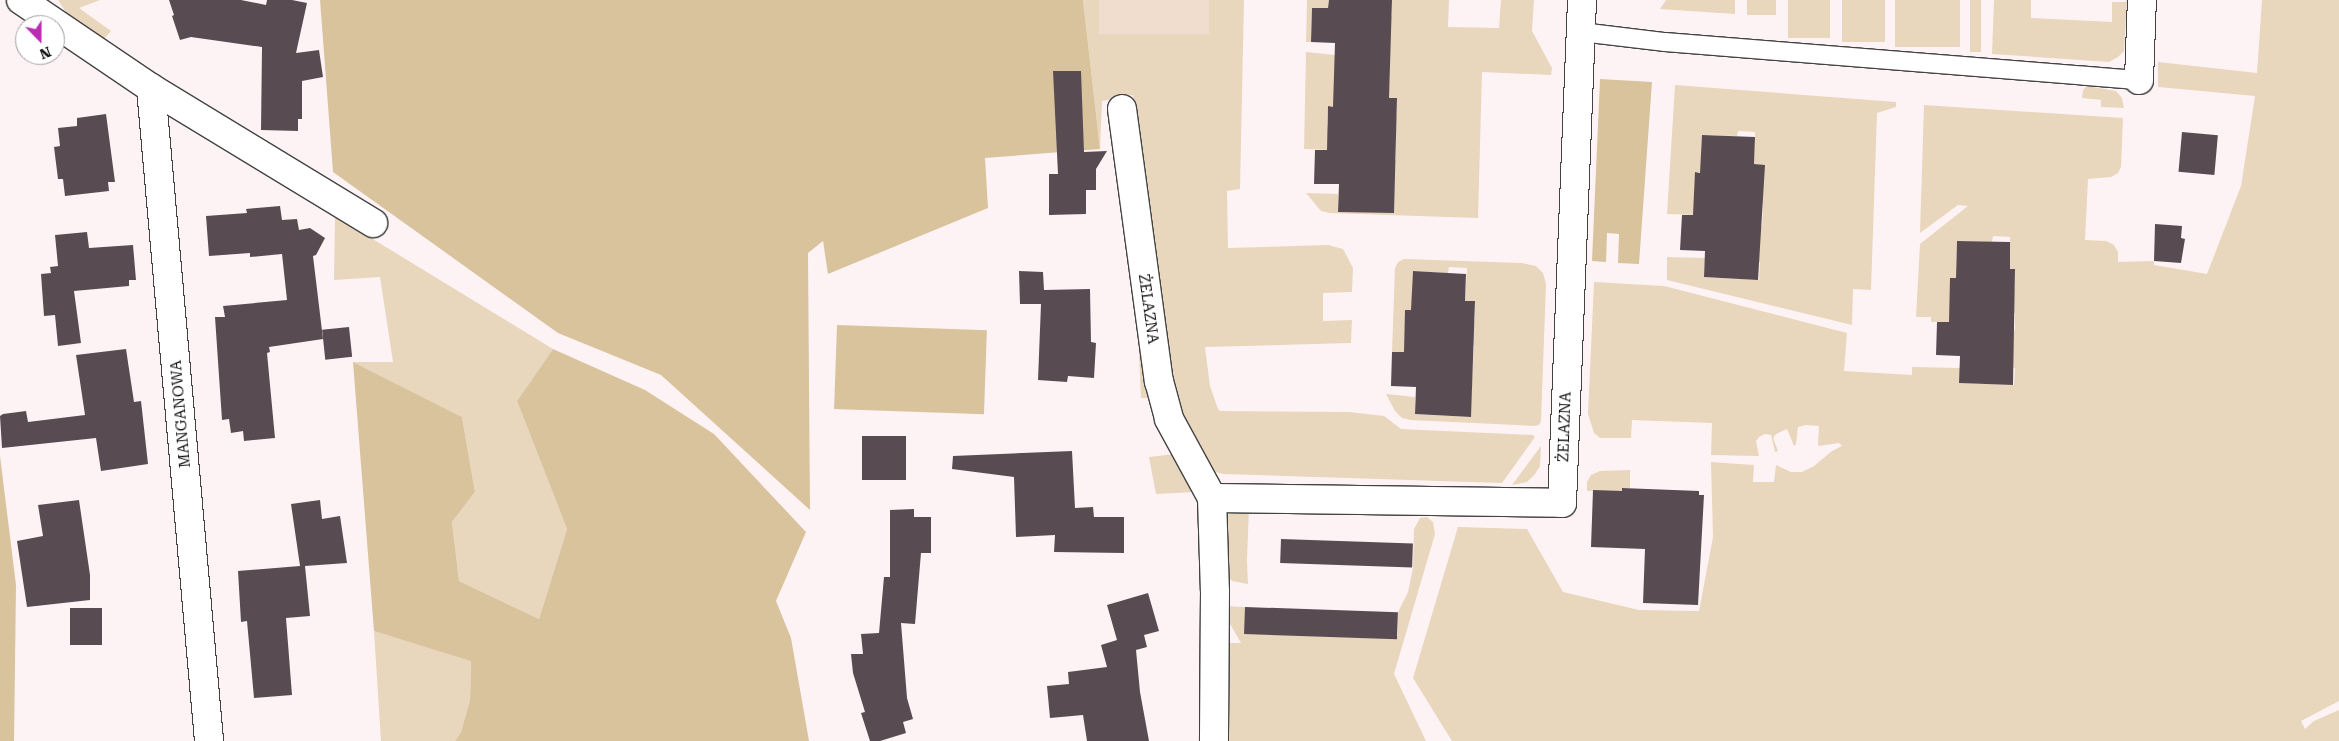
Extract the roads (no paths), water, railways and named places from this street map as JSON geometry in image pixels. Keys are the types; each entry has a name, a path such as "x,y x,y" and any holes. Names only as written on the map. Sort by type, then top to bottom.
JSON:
{"street":[{"path":"21,0 151,88 373,223"},
{"name":"ŻELAZNA","path":"1212,498 1562,503 1582,0"},
{"path":"2139,80 2142,0"},
{"name":"MANGANOWA","path":"151,88 209,741"},
{"name":"ŻELAZNA","path":"1122,109 1159,382 1169,419 1212,498 1215,591 1214,741"}],"lane":[{"path":"1581,32 1834,56 2139,80"}]}
